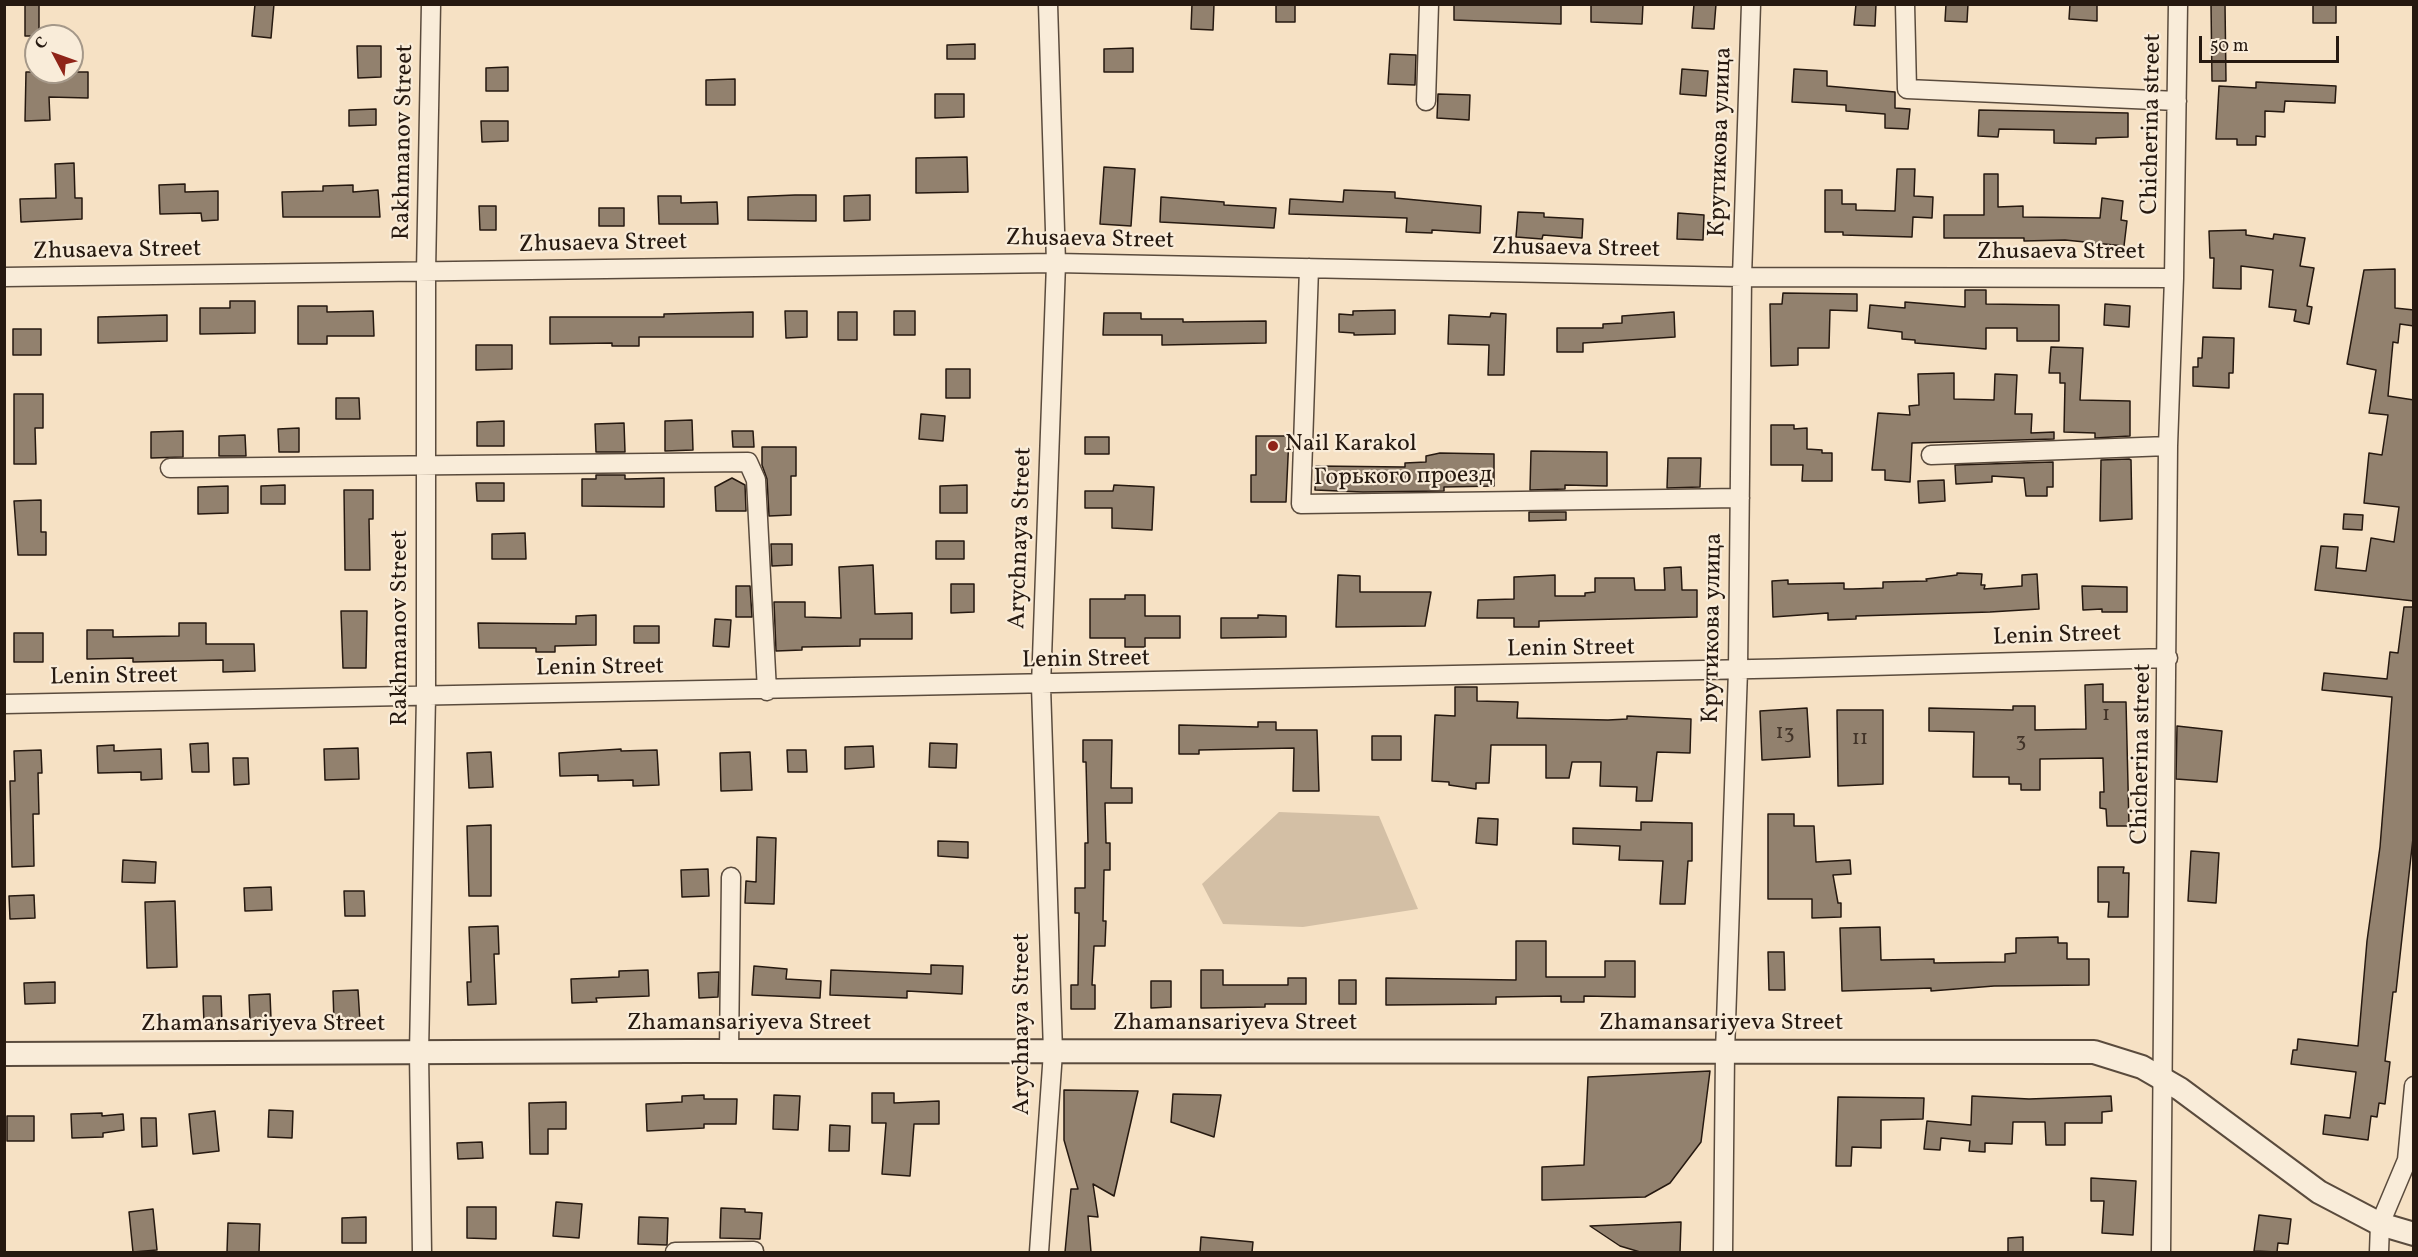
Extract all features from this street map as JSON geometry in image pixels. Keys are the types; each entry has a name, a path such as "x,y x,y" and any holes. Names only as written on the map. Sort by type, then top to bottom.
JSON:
{"street":[{"name":"Rakhmanov Street","path":"422,1252 419,1053 426,696 426,272 431,4"},
{"name":"Arychnaya Street","path":"1040,1252 1053,1052 1041,686 1056,263 1048,4"},
{"path":"1426,101 1429,4"},
{"name":"Крутикова улица","path":"1723,1252 1725,1052 1738,670 1742,278 1751,4"},
{"path":"1905,4 1906,89 2177,101"},
{"name":"Chicherina street","path":"2161,1252 2168,658 2168,446 2174,278 2178,4"},
{"name":"Zhusaeva Street","path":"4,277 1056,263 1742,278 2174,278"},
{"name":"Горького проезд","path":"1309,268 1301,504 1740,498"},
{"path":"1931,454 2168,446"},
{"path":"170,468 748,462 756,480 767,691"},
{"name":"Lenin Street","path":"4,704 1041,686 2168,658"},
{"path":"729,1052 731,877"},
{"name":"Zhamansariyeva Street","path":"4,1054 2094,1052 2142,1067 2164,1079 2319,1192 2380,1224 2414,1234"},
{"path":"2379,1252 2380,1224 2407,1160 2414,1086"},
{"path":"675,1252 754,1252"}],"shaded area":[{"path":"1279,812 1379,816 1418,909 1303,927 1223,924 1202,884"}],"building":[{"path":"25,4 39,4 39,24 25,24"},
{"path":"255,4 274,4 271,38 252,36"},
{"path":"1192,4 1214,4 1213,30 1191,29"},
{"path":"1276,4 1295,4 1295,22 1276,22"},
{"path":"1454,4 1561,4 1561,24 1454,20"},
{"path":"1591,4 1643,4 1642,24 1591,22"},
{"path":"1694,4 1716,4 1714,29 1692,28"},
{"path":"1856,4 1876,4 1875,26 1854,25"},
{"path":"1946,4 1968,4 1967,22 1945,21"},
{"path":"2070,4 2097,4 2097,21 2069,19"},
{"path":"2211,4 2225,4 2226,81 2212,81"},
{"path":"2313,4 2336,4 2336,23 2313,23"},
{"path":"975,44 975,59 947,59 947,45"},
{"path":"357,46 381,46 381,77 358,78"},
{"path":"1133,48 1133,72 1104,72 1104,49"},
{"path":"1390,54 1416,55 1415,85 1388,84"},
{"path":"508,67 508,91 486,91 486,68"},
{"path":"1682,69 1708,71 1706,96 1680,94"},
{"path":"1794,69 1827,71 1827,86 1895,92 1895,108 1910,109 1908,129 1885,128 1885,114 1846,111 1846,105 1792,102"},
{"path":"84,72 88,72 88,98 49,97 50,120 25,121 26,84 84,84"},
{"path":"735,79 735,105 706,105 706,80"},
{"path":"2256,82 2336,86 2335,103 2285,101 2284,112 2265,111 2265,137 2256,136 2256,145 2237,145 2237,139 2216,139 2219,86 2256,88"},
{"path":"935,94 964,94 964,117 935,118"},
{"path":"1438,94 1470,95 1469,120 1437,118"},
{"path":"376,109 376,125 349,126 349,110"},
{"path":"1979,110 2128,113 2128,137 2096,138 2096,144 2054,143 2054,130 1999,129 1998,137 1978,136"},
{"path":"481,121 508,121 508,141 482,142"},
{"path":"967,157 968,192 916,193 916,158"},
{"path":"74,163 75,198 82,198 82,219 21,222 20,199 56,198 55,164"},
{"path":"1104,167 1135,169 1131,226 1100,224"},
{"path":"1897,169 1915,169 1914,196 1933,197 1932,218 1913,217 1912,237 1843,235 1843,232 1825,232 1825,190 1842,190 1842,204 1856,204 1856,210 1895,211"},
{"path":"1984,174 1998,174 1998,207 2023,206 2023,217 2100,218 2102,198 2123,201 2121,220 2127,221 2124,246 2065,240 2024,241 2024,238 1944,238 1944,215 1984,215"},
{"path":"185,184 185,192 218,191 218,220 202,221 201,213 160,214 159,185"},
{"path":"353,185 353,192 378,190 380,217 283,217 282,192 323,191 323,186"},
{"path":"1344,190 1395,192 1395,198 1481,206 1480,233 1432,230 1432,233 1406,232 1407,218 1289,214 1290,199 1343,202"},
{"path":"816,195 816,221 748,220 748,197"},
{"path":"870,195 870,220 844,221 844,196"},
{"path":"658,196 681,196 681,203 717,202 718,224 659,224"},
{"path":"1161,197 1224,202 1224,205 1276,208 1274,228 1160,222"},
{"path":"479,206 496,206 496,230 480,230"},
{"path":"599,208 624,208 624,226 599,226"},
{"path":"1518,212 1544,213 1544,217 1583,219 1582,238 1543,235 1542,239 1516,237"},
{"path":"1678,213 1704,215 1703,240 1677,239"},
{"path":"2246,230 2246,235 2273,239 2274,234 2305,238 2300,266 2314,268 2307,306 2312,307 2309,324 2294,321 2296,310 2269,307 2273,270 2241,266 2241,289 2213,288 2214,258 2210,258 2209,231"},
{"path":"2395,269 2395,308 2414,310 2414,326 2400,324 2398,343 2393,342 2388,396 2414,400 2414,601 2315,590 2321,546 2338,547 2336,568 2366,571 2371,538 2394,542 2399,507 2364,503 2369,453 2382,455 2388,415 2369,413 2376,370 2347,364 2364,270"},
{"path":"1965,290 1986,290 1986,304 2059,305 2059,341 2017,341 2017,328 1986,328 1986,349 1915,343 1915,340 1902,339 1902,332 1868,328 1870,305 1905,308 1905,302 1965,307"},
{"path":"1783,293 1857,294 1857,311 1830,310 1829,348 1798,348 1798,365 1771,366 1770,304 1782,304"},
{"path":"230,301 255,301 255,333 200,334 200,308 230,308"},
{"path":"2105,304 2130,306 2129,327 2104,325"},
{"path":"298,306 327,306 327,312 373,311 374,336 327,336 327,344 298,344"},
{"path":"1395,310 1395,334 1354,335 1354,333 1339,332 1339,314 1353,315 1353,311"},
{"path":"785,311 807,311 807,337 786,338"},
{"path":"894,311 915,311 915,335 894,335"},
{"path":"753,312 753,337 639,337 639,346 612,346 612,343 550,344 550,317 664,317 664,314"},
{"path":"838,312 857,312 857,340 838,340"},
{"path":"1674,312 1675,337 1583,343 1583,352 1557,352 1557,328 1603,328 1603,324 1622,323 1622,316"},
{"path":"1104,313 1141,313 1141,319 1183,319 1183,322 1266,321 1266,343 1162,345 1162,335 1103,335"},
{"path":"1491,313 1506,314 1504,375 1488,375 1489,345 1448,344 1449,315 1490,317"},
{"path":"167,315 167,341 98,343 98,317"},
{"path":"13,329 41,329 41,355 13,355"},
{"path":"2203,337 2234,338 2233,373 2229,373 2229,388 2193,386 2193,367 2198,367 2198,358 2202,358"},
{"path":"476,345 512,345 512,369 476,370"},
{"path":"2051,347 2083,348 2080,400 2130,401 2130,436 2095,438 2095,433 2064,432 2065,383 2060,383 2060,373 2049,373"},
{"path":"946,369 970,369 970,398 946,398"},
{"path":"1954,373 1954,399 1994,400 1995,374 2017,375 2015,414 2032,414 2031,433 2054,432 2054,439 1912,443 1910,482 1885,480 1885,470 1872,470 1878,413 1910,415 1909,406 1919,405 1918,374"},
{"path":"14,394 43,394 43,428 35,428 36,464 14,464"},
{"path":"336,398 359,398 360,419 336,419"},
{"path":"921,414 945,416 943,441 919,439"},
{"path":"692,420 693,450 665,451 665,421"},
{"path":"504,421 504,446 477,446 477,422"},
{"path":"624,423 625,452 596,452 595,424"},
{"path":"1771,425 1794,425 1794,429 1807,428 1807,449 1832,453 1832,481 1802,481 1803,465 1771,465"},
{"path":"299,428 299,452 279,452 278,429"},
{"path":"183,431 183,457 151,458 151,432"},
{"path":"732,431 753,431 754,447 733,447"},
{"path":"245,435 246,456 219,456 219,436"},
{"path":"1256,436 1289,436 1286,502 1251,502 1251,475 1256,475"},
{"path":"1085,437 1109,437 1109,454 1085,454"},
{"path":"762,447 796,447 796,476 791,476 791,515 769,516 767,479 762,465"},
{"path":"1531,451 1607,452 1607,486 1565,485 1565,489 1530,490"},
{"path":"1440,453 1494,454 1494,486 1444,487 1444,491 1315,490 1316,466 1405,467 1405,463 1426,462 1426,456"},
{"path":"1668,458 1701,458 1700,487 1667,488"},
{"path":"2101,460 2131,460 2132,519 2100,521"},
{"path":"2053,462 2053,487 2047,487 2047,496 2026,496 2024,478 1992,476 1992,482 1956,484 1955,465"},
{"path":"596,475 625,475 625,479 664,478 664,507 582,506 582,479 596,479"},
{"path":"732,478 745,485 746,511 716,511 715,487"},
{"path":"1944,480 1945,501 1919,503 1918,481"},
{"path":"476,483 504,483 504,501 477,501"},
{"path":"285,485 285,504 261,504 261,486"},
{"path":"967,485 967,513 940,513 940,486"},
{"path":"1114,485 1154,487 1152,530 1112,528 1112,508 1085,508 1085,491 1113,491"},
{"path":"228,486 228,513 198,514 198,487"},
{"path":"344,490 373,490 373,519 369,519 370,570 345,570"},
{"path":"41,500 41,532 46,532 46,555 18,555 14,501"},
{"path":"1529,512 1566,512 1566,520 1529,521"},
{"path":"2344,514 2363,515 2362,530 2343,529"},
{"path":"525,533 526,559 492,559 492,534"},
{"path":"936,541 964,541 964,559 936,559"},
{"path":"771,544 792,544 792,565 772,566"},
{"path":"873,565 875,614 912,613 912,639 860,639 860,646 802,647 802,650 776,651 774,602 805,602 805,617 841,618 839,567"},
{"path":"1681,567 1682,590 1697,590 1697,617 1539,621 1539,627 1514,627 1514,618 1477,618 1478,600 1514,599 1514,577 1555,575 1555,596 1585,596 1585,593 1595,592 1595,578 1634,578 1635,590 1665,590 1664,568"},
{"path":"1957,573 1982,574 1981,585 1985,585 1984,589 2022,586 2022,575 2037,574 2039,609 1856,616 1856,619 1828,620 1828,613 1773,617 1772,581 1788,580 1788,584 1844,583 1844,589 1883,588 1883,582 1927,581 1926,579 1957,575"},
{"path":"1338,575 1360,576 1360,592 1431,592 1425,626 1336,627"},
{"path":"951,584 974,584 974,612 951,613"},
{"path":"736,586 750,586 752,617 736,617"},
{"path":"2082,586 2127,587 2127,612 2102,612 2102,609 2083,610"},
{"path":"1125,595 1145,595 1145,616 1180,616 1180,638 1145,638 1145,647 1125,647 1125,638 1090,638 1090,599 1125,599"},
{"path":"2404,607 2414,607 2414,829 2396,992 2393,992 2385,1061 2390,1062 2385,1104 2379,1103 2377,1117 2371,1116 2368,1140 2323,1134 2325,1115 2350,1118 2356,1072 2291,1064 2293,1050 2297,1050 2298,1039 2358,1046 2367,941 2380,847 2392,697 2322,690 2324,673 2387,679 2390,652 2398,653"},
{"path":"341,611 367,611 366,668 343,668"},
{"path":"596,615 596,645 555,646 555,652 536,652 536,648 479,648 478,623 576,624 576,616"},
{"path":"1258,615 1286,616 1286,637 1221,638 1221,618 1258,618"},
{"path":"715,619 731,620 729,647 713,646"},
{"path":"179,623 206,623 206,644 254,644 255,671 223,672 223,660 133,662 133,658 87,659 87,630 113,630 113,637 179,636"},
{"path":"634,626 659,626 659,643 634,643"},
{"path":"14,633 43,633 43,662 14,662"},
{"path":"2103,684 2103,702 2126,702 2129,826 2107,826 2106,809 2100,808 2100,792 2104,792 2103,758 2040,759 2040,790 2021,790 2021,784 2009,784 2009,777 1973,777 1974,732 1929,731 1929,708 2013,710 2013,706 2035,706 2035,730 2086,729 2085,685"},
{"path":"1455,687 1477,687 1477,701 1518,702 1517,718 1608,720 1627,719 1627,716 1691,719 1690,753 1657,752 1652,801 1636,801 1637,787 1600,786 1601,762 1572,762 1569,778 1546,778 1546,745 1491,745 1489,783 1476,783 1476,789 1449,785 1449,782 1432,781 1435,715 1455,716"},
{"path":"1807,708 1810,757 1762,760 1760,711"},
{"path":"1837,710 1883,710 1883,784 1838,786"},
{"path":"1258,722 1276,722 1276,730 1317,730 1319,791 1293,791 1294,748 1199,750 1199,754 1179,754 1179,725 1258,727"},
{"path":"2177,726 2222,731 2217,782 2176,779"},
{"path":"1372,736 1401,736 1401,760 1372,760"},
{"path":"1083,740 1112,740 1111,788 1132,788 1132,803 1105,803 1106,843 1110,843 1110,870 1104,870 1105,946 1094,946 1092,985 1095,985 1095,1009 1071,1009 1071,985 1078,985 1079,913 1075,913 1075,888 1085,888 1085,843 1088,843 1086,762 1083,762"},
{"path":"208,743 209,772 192,772 190,744"},
{"path":"930,743 957,744 956,768 929,767"},
{"path":"114,745 114,751 161,749 162,779 141,780 141,772 98,773 97,746"},
{"path":"873,746 874,767 845,769 845,747"},
{"path":"358,748 359,779 325,780 324,749"},
{"path":"621,749 621,751 657,750 659,785 633,786 633,780 598,781 598,775 560,776 559,753"},
{"path":"41,750 42,773 38,773 39,814 33,814 34,866 12,867 10,781 15,781 14,751"},
{"path":"787,750 806,750 807,772 788,772"},
{"path":"491,752 493,787 469,788 467,753"},
{"path":"750,752 752,790 721,791 720,753"},
{"path":"233,758 248,758 249,784 234,785"},
{"path":"1768,814 1794,814 1794,826 1814,826 1816,862 1850,860 1851,874 1833,875 1838,903 1841,903 1841,917 1812,918 1812,899 1768,899"},
{"path":"1478,818 1498,819 1497,845 1476,843"},
{"path":"1641,822 1692,823 1692,861 1688,861 1685,904 1660,904 1663,861 1619,860 1620,846 1573,844 1573,828 1641,830"},
{"path":"491,825 491,896 469,896 467,826"},
{"path":"757,837 776,838 774,904 745,903 746,881 756,882"},
{"path":"938,841 968,842 968,858 938,856"},
{"path":"2191,851 2219,853 2216,903 2188,901"},
{"path":"123,860 156,862 155,883 122,882"},
{"path":"2098,867 2124,867 2123,873 2129,873 2128,917 2108,917 2109,902 2098,902"},
{"path":"708,869 709,896 682,897 681,870"},
{"path":"271,887 272,910 245,911 244,888"},
{"path":"344,891 364,891 365,916 345,916"},
{"path":"34,895 35,918 10,919 9,896"},
{"path":"175,901 177,967 147,968 145,902"},
{"path":"498,926 499,954 494,954 496,1004 468,1005 467,982 471,982 469,927"},
{"path":"1880,927 1881,960 1934,959 1934,963 2005,962 2005,954 2016,953 2016,938 2058,937 2058,943 2067,943 2067,959 2089,959 2089,985 1994,986 1931,991 1931,988 1842,991 1840,928"},
{"path":"1516,941 1546,941 1546,977 1605,977 1605,961 1635,961 1635,997 1584,996 1584,1002 1561,1002 1561,996 1496,997 1496,1004 1386,1005 1386,978 1516,980"},
{"path":"1768,952 1784,952 1785,990 1769,990"},
{"path":"931,965 963,966 962,994 907,991 907,998 830,995 831,970 931,974"},
{"path":"754,966 787,969 786,979 821,981 820,998 752,995"},
{"path":"648,970 649,996 596,998 597,1002 572,1003 571,979 619,977 619,971"},
{"path":"1201,970 1223,970 1223,985 1288,985 1288,978 1306,978 1306,1004 1201,1008"},
{"path":"719,972 718,997 699,998 698,973"},
{"path":"1339,980 1356,980 1356,1004 1339,1004"},
{"path":"1151,981 1171,981 1171,1007 1151,1008"},
{"path":"55,982 55,1003 25,1004 24,983"},
{"path":"358,990 360,1022 334,1023 333,991"},
{"path":"270,994 271,1019 250,1020 249,995"},
{"path":"203,996 221,996 222,1023 204,1024"},
{"path":"1710,1071 1701,1142 1670,1183 1645,1197 1542,1200 1542,1167 1584,1165 1588,1077"},
{"path":"1064,1090 1138,1091 1114,1196 1093,1184 1098,1217 1088,1216 1091,1252 1065,1252 1071,1189 1078,1189 1064,1140"},
{"path":"872,1093 894,1093 894,1103 939,1101 939,1124 914,1124 910,1176 882,1174 886,1123 872,1123"},
{"path":"1173,1094 1221,1095 1214,1137 1171,1122"},
{"path":"704,1095 704,1099 737,1099 736,1124 704,1124 704,1128 647,1131 646,1104 682,1102 682,1096"},
{"path":"774,1095 800,1096 798,1130 773,1129"},
{"path":"1972,1096 2029,1099 2111,1096 2112,1111 2102,1112 2102,1123 2065,1123 2065,1145 2046,1145 2045,1122 2013,1122 2012,1144 1985,1143 1985,1152 1969,1151 1970,1141 1941,1138 1940,1150 1924,1149 1927,1121 1971,1125"},
{"path":"1838,1097 1924,1098 1923,1119 1881,1120 1881,1148 1852,1147 1851,1166 1836,1166"},
{"path":"566,1102 566,1129 548,1129 548,1154 530,1154 529,1103"},
{"path":"269,1110 293,1111 292,1138 268,1137"},
{"path":"215,1111 219,1151 193,1154 189,1114"},
{"path":"102,1113 102,1116 123,1114 124,1130 103,1133 103,1137 72,1138 71,1114"},
{"path":"7,1116 34,1116 34,1141 7,1141"},
{"path":"141,1118 156,1118 157,1146 142,1147"},
{"path":"830,1125 850,1126 849,1151 829,1151"},
{"path":"482,1142 483,1158 458,1159 457,1143"},
{"path":"2091,1178 2136,1181 2133,1235 2102,1233 2104,1201 2091,1201"},
{"path":"556,1202 582,1204 579,1238 553,1236"},
{"path":"467,1207 496,1207 496,1239 467,1238"},
{"path":"721,1208 745,1209 745,1212 762,1213 760,1239 720,1238"},
{"path":"153,1209 157,1250 133,1252 129,1212"},
{"path":"2259,1215 2291,1219 2288,1244 2278,1243 2277,1252 2254,1251"},
{"path":"366,1217 366,1243 342,1243 342,1218"},
{"path":"639,1217 668,1218 667,1245 638,1244"},
{"path":"1681,1222 1680,1252 1640,1252 1620,1246 1590,1226"},
{"path":"228,1223 260,1224 259,1252 227,1252"},
{"path":"1201,1237 1253,1242 1252,1252 1200,1252"},
{"path":"2023,1237 2023,1252 2008,1252 2008,1238"}],"place":[{"name":"Nail Karakol","path":"1273,446"}]}
